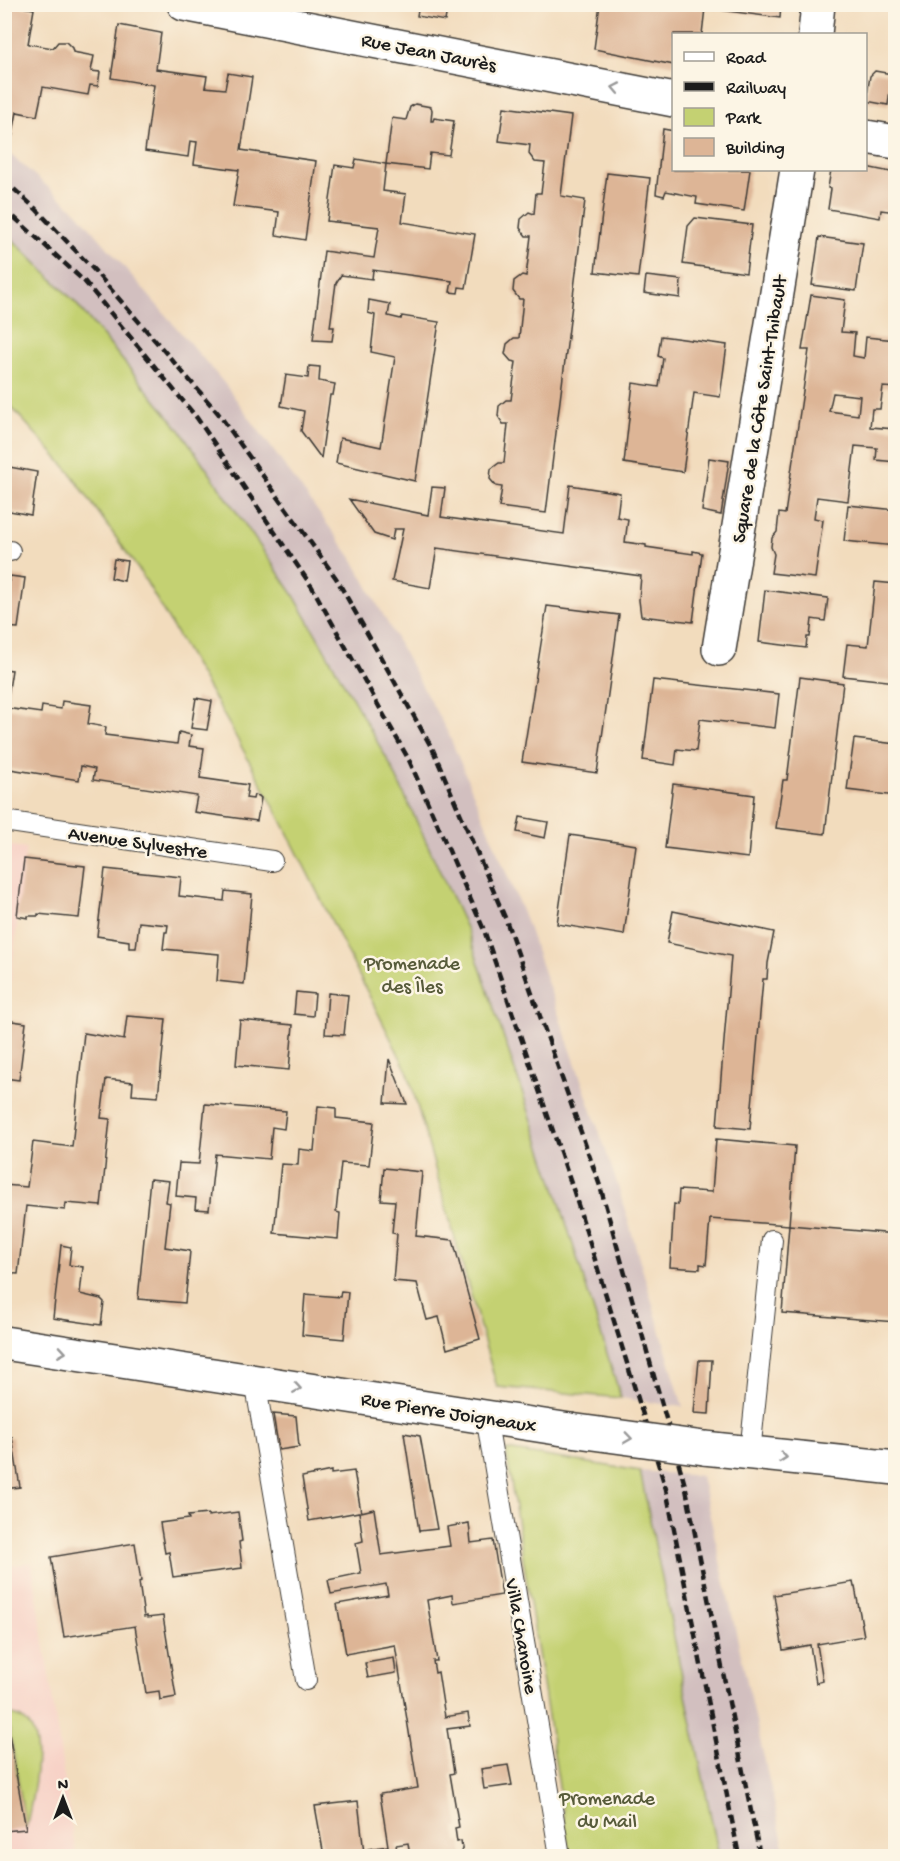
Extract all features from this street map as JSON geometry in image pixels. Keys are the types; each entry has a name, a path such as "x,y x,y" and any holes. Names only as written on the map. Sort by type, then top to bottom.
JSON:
{"street":[{"name":"Rue Jean Jaurès","path":"184,4 306,16 672,100"},
{"path":"814,33 818,4"},
{"path":"867,137 896,142"},
{"name":"Square de la Côte Saint-Thibault","path":"719,649 797,171"},
{"name":"Rue Pierre Joigneaux","path":"4,1343 570,1430 704,1448 896,1468"}],"lane":[{"name":"Avenue Sylvestre","path":"4,821 272,861"},
{"path":"750,1453 772,1240"},
{"path":"255,1381 306,1680"},
{"name":"Villa Chanoine","path":"486,1416 560,1857"}],"shaded area":[{"path":"4,149 77,212 224,383 352,558 449,735 525,918 617,1183 683,1407 621,1398 558,1197 468,932 391,766 293,594 180,430 74,301 5,232"},
{"path":"5,845 26,848 5,1028"},
{"path":"640,1471 701,1476 786,1856 719,1856"},
{"path":"32,1562 76,1856 5,1856 5,1567"}],"green space":[{"name":"Promenade des Îles","path":"5,232 74,301 180,430 293,594 391,766 468,932 558,1197 621,1398 497,1387 408,1073 279,816 229,724 143,576 70,472 5,400"},
{"name":"Promenade du Mail","path":"506,1450 640,1471 719,1856 570,1856"},
{"path":"7,1715 22,1719 31,1729 36,1743 35,1780 26,1829"}],"building":[{"path":"4,4 34,9 28,44 53,48 58,42 66,42 73,52 94,56 91,71 100,72 98,86 90,85 88,95 43,87 37,116 17,112 12,138 4,131"},
{"path":"419,4 448,4 445,21 417,16"},
{"path":"600,4 657,4 658,7 677,10 678,5 696,8 697,4 781,4 780,18 705,8 702,33 672,33 672,65 594,49"},
{"path":"119,25 161,33 156,69 207,76 205,87 225,89 228,73 252,77 241,150 316,161 305,240 276,235 279,212 233,206 239,170 194,164 197,142 190,141 188,157 145,151 154,85 111,78"},
{"path":"875,71 892,74 888,105 867,101 870,76"},
{"path":"415,104 431,107 431,121 434,118 454,121 449,155 430,153 428,169 386,164 392,118 406,120 410,107"},
{"path":"504,107 571,116 561,196 585,200 546,513 499,507 502,487 496,486 490,479 491,469 499,463 504,463 508,424 503,424 498,416 499,406 506,400 511,400 516,362 511,361 505,354 507,344 514,338 519,338 523,299 519,299 513,291 514,281 522,275 526,276 531,236 526,236 520,228 521,219 529,212 534,214 536,193 541,193 545,163 535,162 529,154 530,145 499,141"},
{"path":"663,129 672,131 672,171 750,171 744,211 696,204 697,197 666,191 664,196 656,194"},
{"path":"356,159 386,164 383,191 406,194 402,222 475,234 466,288 459,287 458,293 450,292 452,281 373,270 372,279 341,275 336,283 330,327 334,327 332,341 313,340 324,251 374,258 379,227 327,221 335,165 354,168"},
{"path":"867,167 896,173 896,212 881,210 880,218 828,209 831,189 828,188 831,171 867,171"},
{"path":"607,173 650,178 638,277 595,272"},
{"path":"695,218 752,225 746,273 683,264 688,226"},
{"path":"819,237 863,243 856,291 812,285"},
{"path":"646,276 681,280 680,298 644,293"},
{"path":"811,295 845,300 841,332 855,333 853,356 864,358 866,337 896,340 896,388 883,387 880,409 872,409 870,427 896,429 896,462 876,460 877,448 855,446 848,501 817,497 814,518 823,520 815,578 771,573 774,554 771,547 772,538 777,532 779,513 785,514 809,350 802,350","holes":["833,393 860,396 858,415 829,411"]},
{"path":"369,300 390,304 388,316 439,322 415,481 336,463 340,438 381,447 395,357 371,352 375,315 368,313"},
{"path":"661,336 727,345 720,397 694,393 683,472 624,463 633,383 659,387 663,358 658,356"},
{"path":"309,366 320,367 319,381 335,384 333,395 330,395 321,458 301,431 304,411 281,406 286,375 308,378"},
{"path":"709,458 729,461 721,515 702,511"},
{"path":"4,466 37,472 31,515 4,510"},
{"path":"570,485 620,493 617,517 628,519 625,542 693,554 693,551 702,553 693,622 641,616 639,600 641,576 437,548 430,588 392,581 403,529 394,529 392,540 374,534 349,499 428,515 432,487 445,488 441,517 564,534"},
{"path":"848,505 896,510 896,546 844,541"},
{"path":"114,559 127,561 124,581 111,578"},
{"path":"10,576 25,578 18,628 4,627 4,580 9,581"},
{"path":"875,582 896,584 896,682 843,676 847,644 868,646"},
{"path":"765,590 828,598 825,621 812,619 806,648 759,642"},
{"path":"547,606 619,615 597,773 522,762"},
{"path":"4,669 12,670 6,708 41,713 42,706 61,709 62,701 91,705 88,724 106,727 105,735 177,744 179,732 191,735 189,746 204,748 200,778 248,785 246,798 253,799 254,795 261,798 257,821 194,812 197,796 93,780 95,769 81,766 79,780 4,768"},
{"path":"800,677 843,683 825,834 776,828 783,780 787,780"},
{"path":"653,680 779,694 775,728 700,719 696,751 677,749 675,765 643,760"},
{"path":"196,698 212,701 207,730 191,728"},
{"path":"854,739 896,744 896,796 847,790"},
{"path":"673,784 754,795 748,858 665,848"},
{"path":"520,817 548,822 545,838 517,832"},
{"path":"570,835 636,845 624,935 557,924"},
{"path":"24,859 85,866 79,918 38,914 38,916 28,916 28,918 17,916"},
{"path":"105,869 181,877 179,896 224,901 225,891 252,894 244,984 217,981 219,954 163,949 168,925 139,922 136,948 129,948 129,941 97,936"},
{"path":"673,911 774,932 767,979 763,979 750,1129 717,1126 731,956 667,943"},
{"path":"296,992 315,994 313,1016 294,1014"},
{"path":"328,993 348,995 344,1035 325,1034"},
{"path":"127,1016 166,1019 158,1097 132,1095 133,1082 106,1079 101,1118 110,1119 101,1206 66,1203 65,1210 26,1206 18,1274 4,1273 4,1185 27,1187 33,1142 72,1147 84,1033 124,1040"},
{"path":"5,1020 26,1023 19,1080 4,1078"},
{"path":"240,1020 293,1025 289,1070 236,1065"},
{"path":"389,1059 407,1104 385,1103"},
{"path":"205,1104 286,1111 284,1129 272,1127 269,1159 215,1154 209,1210 195,1209 196,1198 176,1196 179,1163 199,1164"},
{"path":"318,1106 336,1108 336,1118 374,1122 369,1165 341,1163 336,1212 340,1213 338,1239 274,1233 281,1164 298,1165 299,1149 314,1151"},
{"path":"716,1139 795,1146 789,1225 710,1219 706,1265 700,1264 700,1269 670,1267 674,1204 678,1205 679,1190 712,1192"},
{"path":"384,1168 422,1172 416,1236 453,1240 480,1339 447,1349 439,1317 427,1320 417,1283 393,1281 397,1234 392,1233 395,1201 381,1200"},
{"path":"150,1179 169,1181 166,1202 170,1203 165,1247 190,1251 185,1303 138,1299"},
{"path":"789,1225 896,1234 896,1322 782,1313"},
{"path":"61,1245 71,1247 69,1265 83,1267 80,1294 101,1299 104,1302 101,1325 53,1318"},
{"path":"341,1291 348,1292 344,1339 302,1335 305,1294 340,1297"},
{"path":"699,1360 712,1360 709,1414 694,1413"},
{"path":"273,1414 296,1416 299,1447 279,1450"},
{"path":"404,1433 420,1436 437,1529 419,1531"},
{"path":"12,1437 20,1487 4,1489 4,1439"},
{"path":"331,1471 331,1474 354,1471 361,1512 374,1509 381,1555 450,1546 447,1527 469,1523 471,1543 493,1540 502,1595 453,1603 452,1595 427,1600 437,1661 433,1661 435,1673 438,1672 445,1717 468,1713 470,1726 447,1729 454,1773 450,1774 459,1827 455,1828 457,1842 461,1841 463,1856 410,1856 408,1843 396,1845 398,1856 324,1856 315,1806 358,1801 364,1853 368,1849 388,1846 380,1794 418,1788 395,1645 346,1654 337,1604 388,1595 386,1584 331,1594 328,1580 361,1573 356,1543 363,1541 359,1512 309,1521 302,1477"},
{"path":"238,1512 242,1541 239,1542 242,1568 173,1577 169,1552 165,1553 160,1523 189,1519 188,1516"},
{"path":"135,1543 144,1617 163,1616 176,1697 160,1700 159,1691 146,1693 135,1626 64,1637 51,1557"},
{"path":"853,1582 864,1636 817,1644 823,1681 816,1683 810,1645 783,1650 774,1595"},
{"path":"394,1658 396,1673 368,1678 365,1663"},
{"path":"4,1706 26,1829 4,1831"},
{"path":"508,1765 512,1785 484,1789 481,1769"}],"railway":[{"path":"4,180 36,209 94,270 218,413 336,578 433,750 506,920 600,1186 686,1489 760,1856"},
{"path":"4,208 85,282 197,418 312,587 409,760 484,930 574,1192 666,1489 739,1856"}]}
